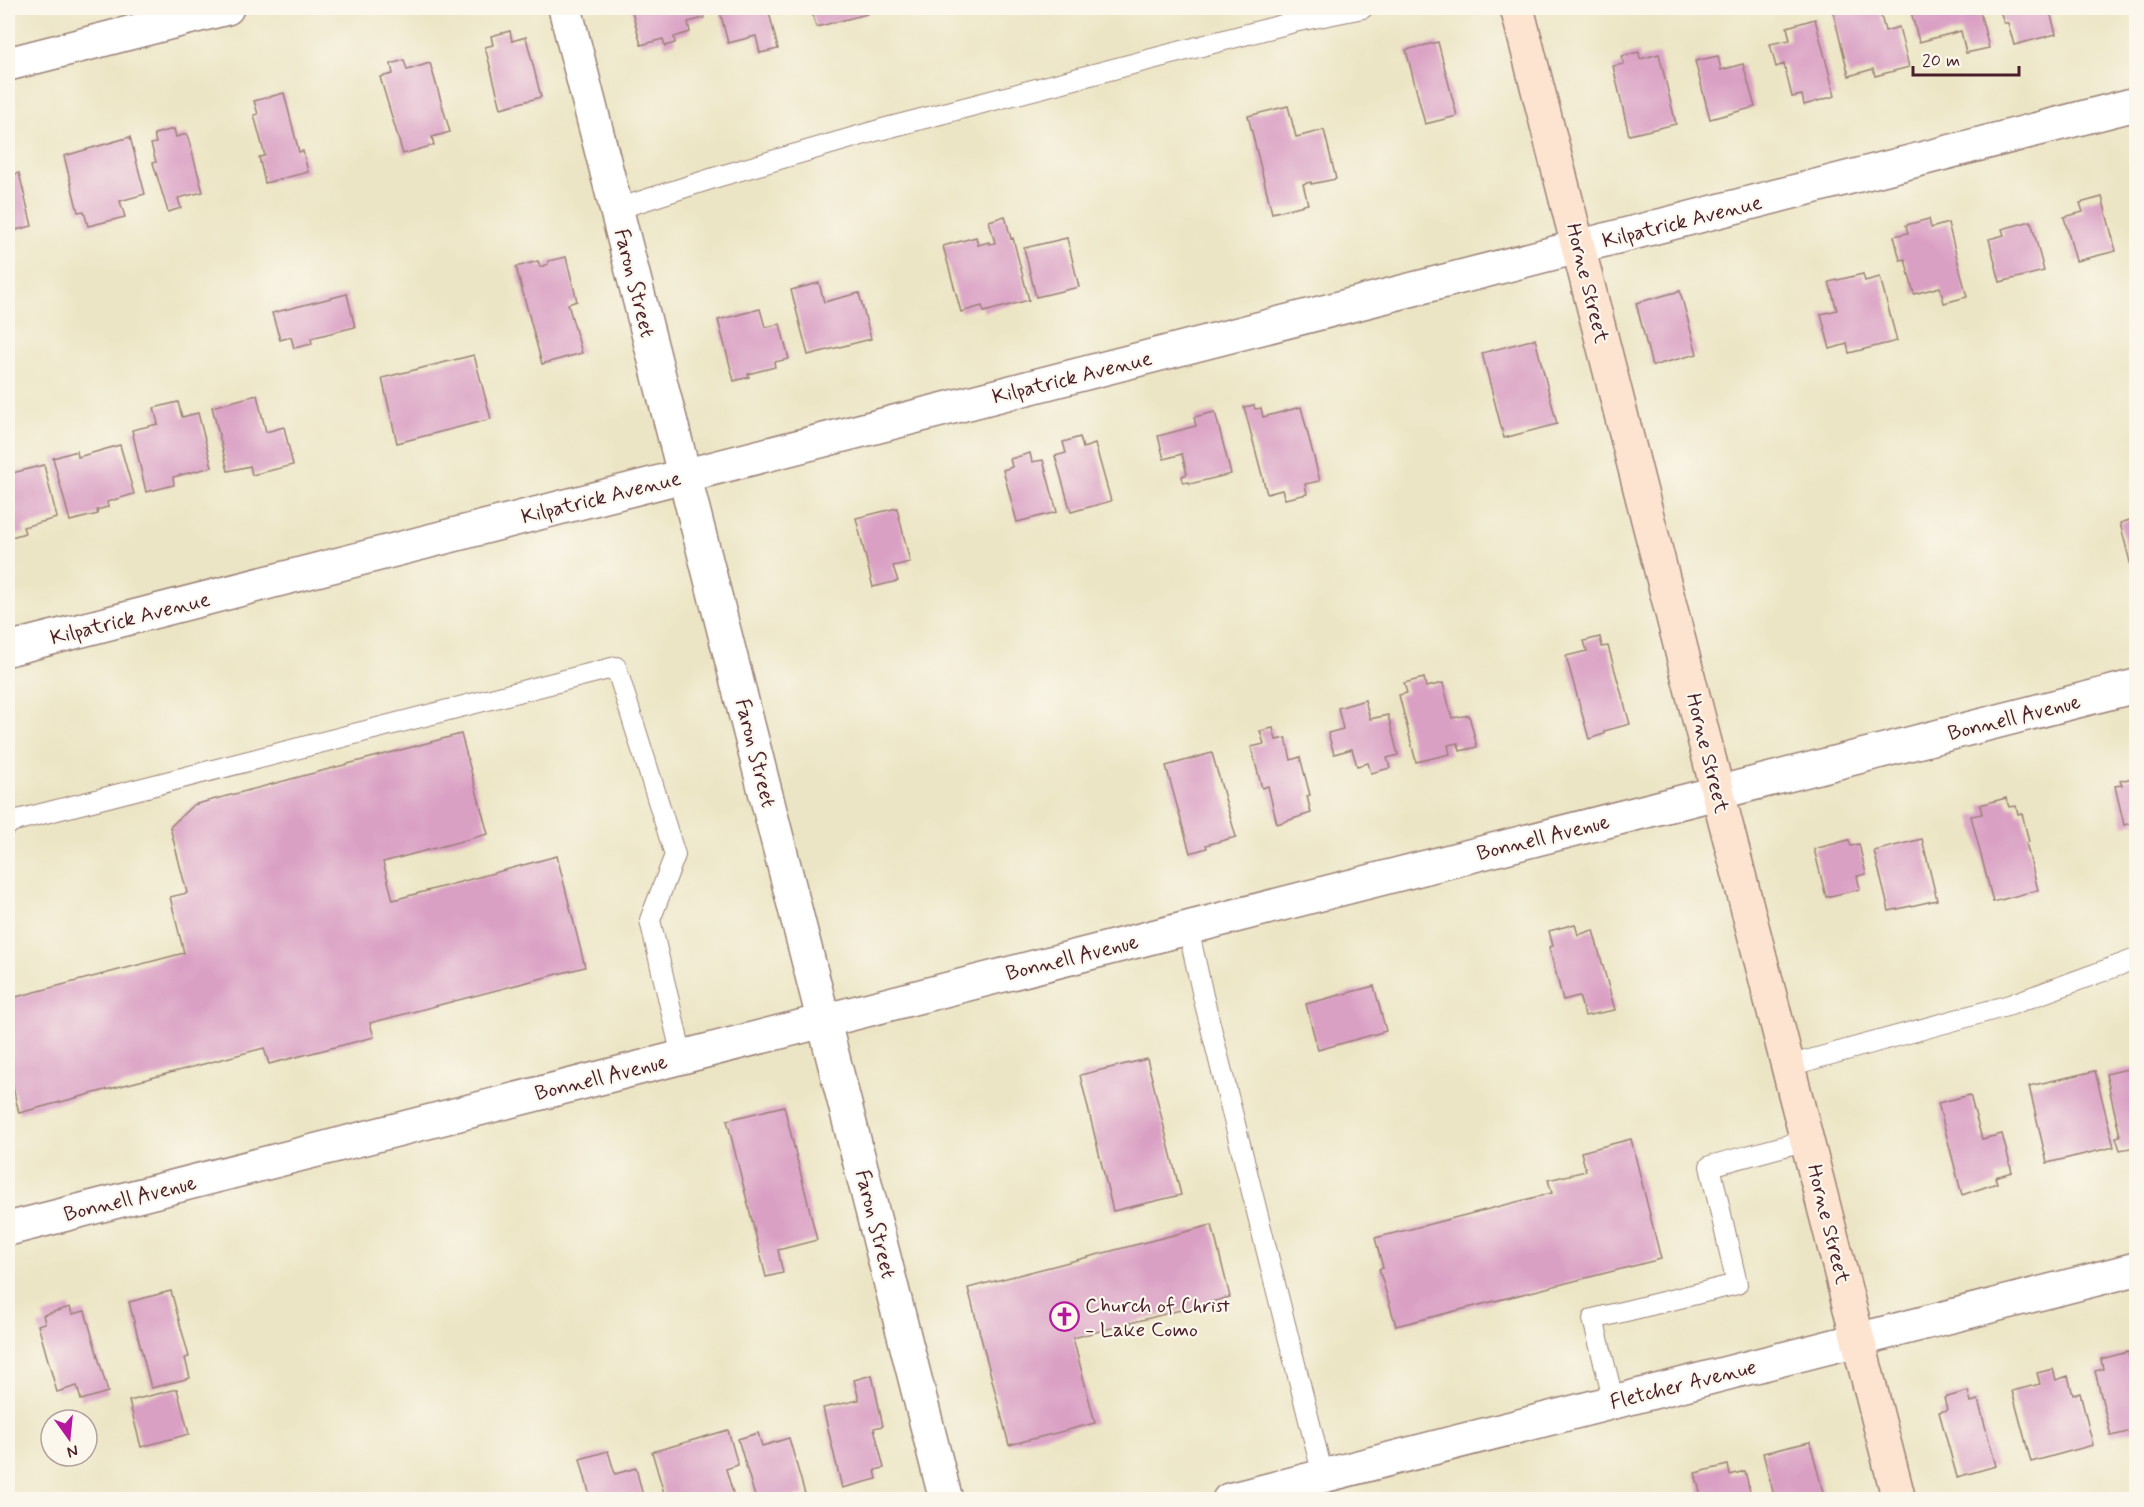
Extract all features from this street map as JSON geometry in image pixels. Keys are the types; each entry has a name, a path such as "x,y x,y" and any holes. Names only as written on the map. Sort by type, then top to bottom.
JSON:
{"street":[{"path":"8,64 227,8"},
{"name":"Faron Street","path":"565,8 946,1500"},
{"name":"Horne Street","path":"1517,8 1899,1500"},
{"name":"Kilpatrick Avenue","path":"8,649 2136,104"},
{"name":"Bonnell Avenue","path":"8,1229 2136,686"},
{"name":"Fletcher Avenue","path":"1229,1500 2136,1269"}],"lane":[{"path":"617,209 879,130 1261,30 1363,8"},
{"path":"8,825 10,822 616,667 675,855 650,920 682,1057"},
{"path":"1188,928 1323,1476"},
{"path":"1788,1065 2010,1005 2136,959"},
{"path":"1614,1402 1593,1319 1737,1284 1710,1166 1807,1140"}],"building":[{"path":"631,8 701,8 704,18 688,22 690,32 674,37 675,43 665,46 663,39 641,45"},
{"path":"719,8 757,8 758,11 768,8 778,49 760,53 756,36 728,43"},
{"path":"811,8 865,8 867,14 816,27"},
{"path":"1832,8 1879,8 1885,31 1899,27 1909,67 1875,76 1873,69 1849,76"},
{"path":"1910,8 1979,8 1989,48 1966,53 1961,31 1919,42"},
{"path":"1999,8 2049,8 2056,34 2014,45 2008,23 2004,23"},
{"path":"1815,19 1835,96 1804,105 1802,95 1792,97 1784,64 1776,67 1770,44 1790,40 1787,27"},
{"path":"510,31 512,41 526,37 541,97 501,108 485,47 493,45 491,36"},
{"path":"1438,42 1457,116 1425,124 1406,50"},
{"path":"1639,52 1640,59 1659,54 1676,124 1629,135 1613,66 1624,64 1622,56"},
{"path":"1718,56 1721,70 1743,64 1755,107 1710,119 1695,61"},
{"path":"404,60 407,70 430,63 450,132 432,137 434,145 403,154 380,77 393,74 391,64"},
{"path":"284,93 299,152 303,151 308,172 265,183 259,157 265,156 254,115 258,114 254,101"},
{"path":"1288,106 1296,137 1324,130 1336,179 1303,184 1308,204 1272,213 1248,116"},
{"path":"174,129 176,137 187,134 203,192 178,198 181,208 168,212 153,163 156,162 151,144 156,143 154,134"},
{"path":"130,137 145,194 120,201 125,217 88,226 84,211 78,212 64,156"},
{"path":"19,173 32,226 8,232 8,176"},
{"path":"2102,197 2116,251 2076,261 2064,217 2083,212 2080,203"},
{"path":"1005,216 1029,300 984,312 982,306 961,312 943,246 976,237 978,245 995,243 989,221"},
{"path":"1929,219 1931,228 1948,223 1967,297 1944,303 1940,287 1914,294 1905,259 1900,260 1894,236 1908,233 1906,225"},
{"path":"2031,221 2044,271 2000,282 1989,239 2004,235 2002,229"},
{"path":"1067,238 1079,287 1036,297 1024,248"},
{"path":"566,257 577,301 568,304 582,353 542,364 516,267 538,261 540,267 548,264 548,261"},
{"path":"1863,274 1865,281 1880,277 1897,341 1849,353 1847,344 1830,349 1821,314 1837,310 1829,282"},
{"path":"819,283 824,302 859,293 871,339 808,355 791,290"},
{"path":"1680,291 1697,354 1652,366 1636,303"},
{"path":"347,294 355,327 311,338 312,344 294,348 291,337 280,340 272,313"},
{"path":"760,309 765,327 780,324 789,359 774,362 775,367 748,374 749,377 734,381 718,320"},
{"path":"1535,339 1557,424 1504,438 1482,353"},
{"path":"474,355 491,419 397,443 382,378"},
{"path":"257,395 266,432 284,427 293,465 252,475 250,466 228,471 212,407"},
{"path":"178,402 182,417 198,413 212,467 173,477 174,485 146,492 132,430 158,424 154,408"},
{"path":"1254,405 1255,409 1261,408 1263,417 1301,407 1320,481 1305,484 1307,494 1285,499 1282,490 1267,494 1244,407"},
{"path":"1215,412 1231,474 1190,484 1189,482 1183,483 1182,476 1187,474 1182,454 1164,459 1158,436 1196,426 1194,417"},
{"path":"1080,437 1083,448 1095,444 1111,501 1071,512 1055,456 1066,453 1063,442"},
{"path":"120,445 134,494 107,502 108,507 97,510 98,514 70,521 53,458 77,451 78,457"},
{"path":"1030,453 1032,462 1043,460 1057,512 1017,522 1003,470 1012,467 1010,459"},
{"path":"44,465 57,518 23,527 25,533 8,538 8,474"},
{"path":"897,508 910,562 893,566 898,581 873,587 856,518"},
{"path":"2136,518 2136,565 2131,566 2120,523"},
{"path":"1600,637 1602,647 1608,646 1630,724 1604,731 1604,734 1589,739 1566,656 1587,651 1584,641"},
{"path":"1424,678 1426,687 1443,683 1452,718 1469,715 1477,747 1460,751 1458,743 1448,745 1450,754 1416,762 1399,695 1407,693 1404,683"},
{"path":"1365,700 1370,719 1388,715 1398,755 1387,758 1390,768 1371,773 1368,763 1357,766 1352,749 1334,754 1328,733 1343,729 1338,708"},
{"path":"1273,728 1276,740 1286,738 1291,760 1300,757 1310,795 1307,796 1311,813 1277,824 1268,786 1262,788 1251,747 1264,744 1260,731"},
{"path":"461,734 488,834 383,862 393,900 557,856 585,967 370,1023 374,1037 269,1064 264,1048 19,1113 8,1066 8,999 184,953 170,897 187,893 170,827 193,805"},
{"path":"1212,753 1236,837 1206,845 1207,848 1190,853 1166,766"},
{"path":"2136,777 2136,822 2124,825 2115,786 2122,785 2120,781"},
{"path":"2006,798 2009,807 2016,806 2018,814 2022,813 2029,842 2026,843 2038,890 1993,902 1971,816 1982,814 1980,805"},
{"path":"1922,839 1937,900 1889,911 1874,851"},
{"path":"1849,840 1851,846 1859,844 1866,874 1857,876 1860,889 1826,897 1814,849"},
{"path":"1575,924 1578,935 1593,930 1615,1010 1585,1016 1579,996 1563,1000 1549,947 1553,946 1549,931"},
{"path":"1374,986 1386,1031 1318,1050 1306,1004"},
{"path":"1147,1059 1181,1195 1113,1211 1080,1075"},
{"path":"2136,1067 2136,1147 2120,1150 2116,1137 2120,1136 2106,1074"},
{"path":"2095,1071 2114,1147 2047,1163 2029,1086"},
{"path":"1970,1095 1982,1139 2002,1134 2012,1172 1995,1177 1997,1183 1962,1195 1938,1103"},
{"path":"784,1106 817,1240 778,1250 783,1273 766,1277 727,1120"},
{"path":"1631,1139 1661,1259 1396,1326 1379,1269 1383,1268 1375,1238 1552,1193 1548,1180 1586,1171 1581,1152"},
{"name":"Church of Christ - Lake Como","path":"1212,1225 1230,1297 1073,1338 1095,1423 1009,1445 968,1288"},
{"path":"171,1291 189,1357 185,1358 190,1378 151,1388 129,1302"},
{"path":"70,1307 72,1314 85,1311 108,1392 81,1400 77,1386 57,1392 38,1325 45,1323 43,1315"},
{"path":"2128,1352 2130,1361 2136,1360 2136,1430 2111,1436 2095,1371 2103,1369 2101,1359"},
{"path":"2053,1369 2056,1380 2068,1376 2073,1395 2080,1393 2093,1445 2031,1462 2012,1391 2040,1384 2037,1373"},
{"path":"872,1375 883,1426 874,1428 884,1468 875,1470 877,1479 842,1488 823,1408 859,1400 854,1380"},
{"path":"177,1389 189,1434 141,1447 129,1401"},
{"path":"1968,1391 1971,1402 1978,1400 1996,1466 1957,1477 1939,1412 1947,1410 1944,1398"},
{"path":"728,1430 738,1465 726,1469 735,1500 666,1500 652,1452"},
{"path":"758,1433 762,1446 789,1438 805,1494 785,1500 756,1500 738,1439"},
{"path":"1810,1442 1825,1500 1775,1500 1763,1453"},
{"path":"608,1451 615,1474 636,1468 644,1500 591,1500 580,1459"},
{"path":"1728,1465 1730,1475 1745,1471 1752,1500 1702,1500 1695,1473"},
{"path":"1592,1495 1594,1500 1578,1500 1578,1499"}],"place":[{"name":"Church of Christ - Lake Como","path":"1064,1317"}]}
